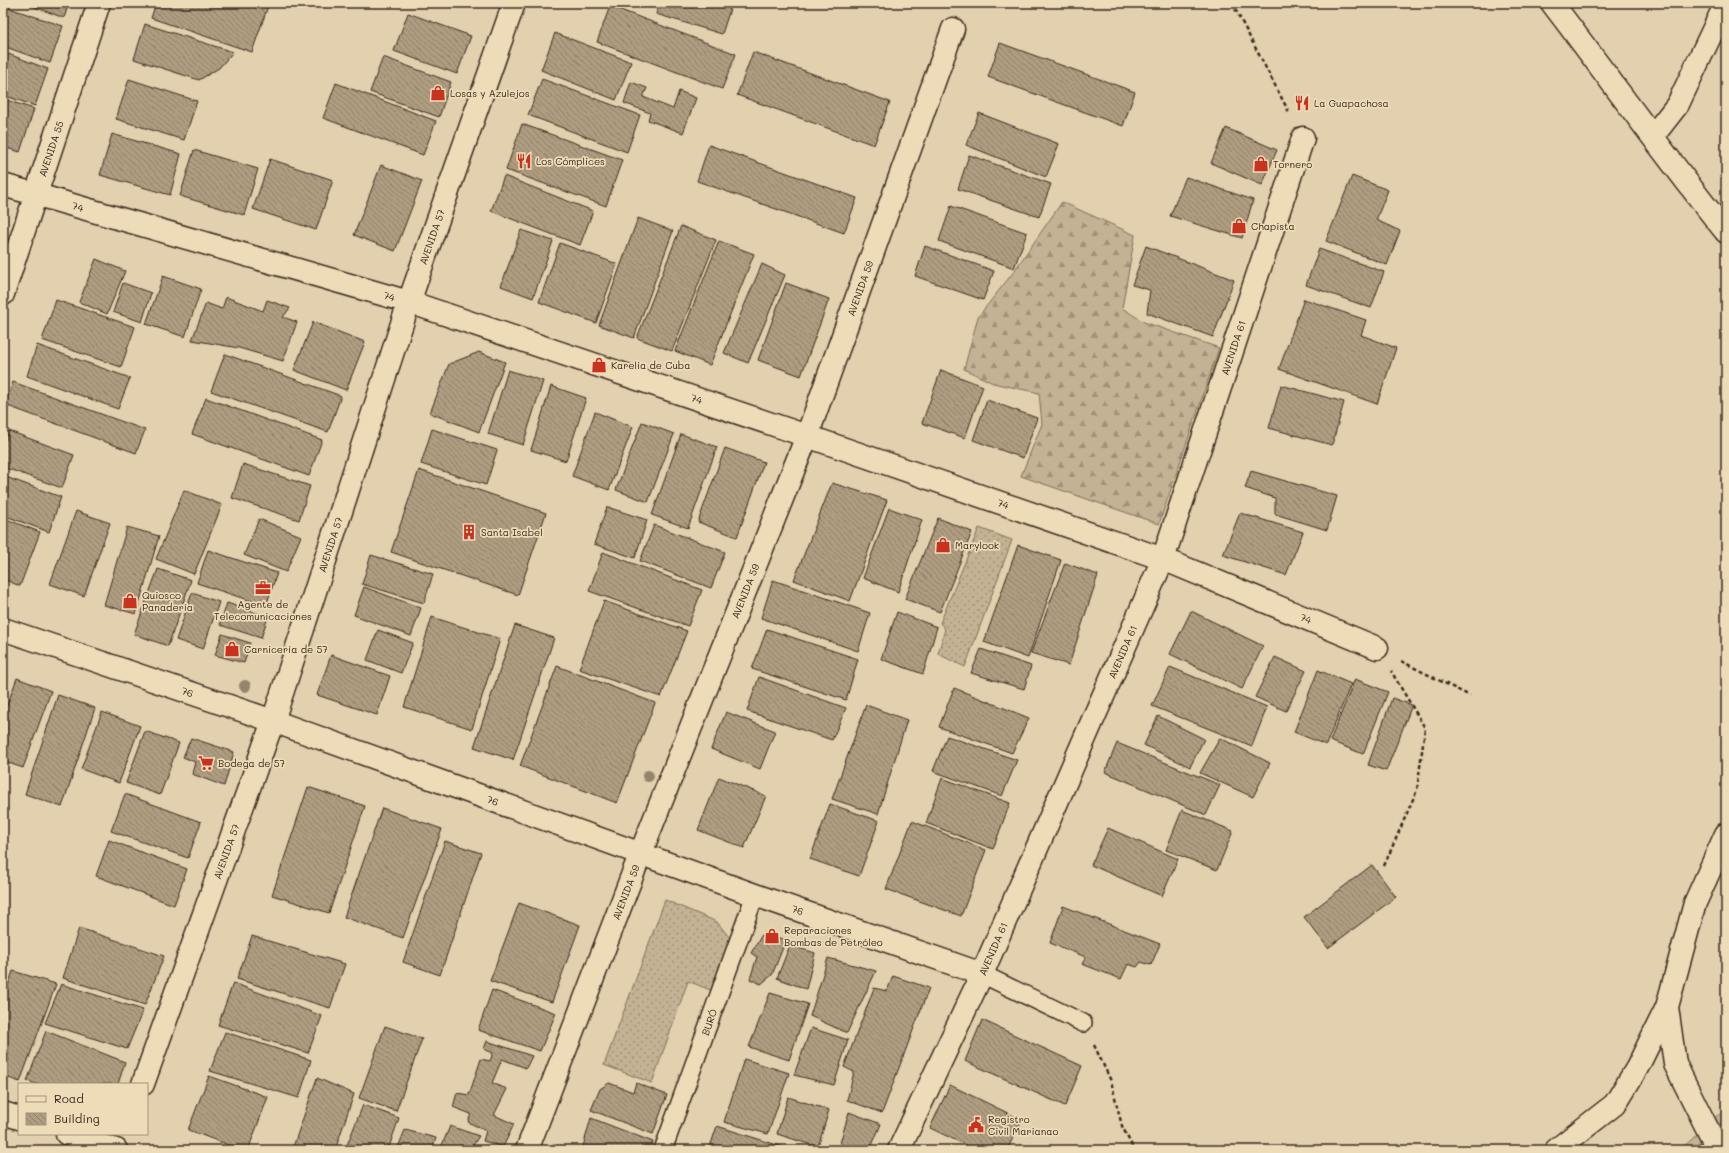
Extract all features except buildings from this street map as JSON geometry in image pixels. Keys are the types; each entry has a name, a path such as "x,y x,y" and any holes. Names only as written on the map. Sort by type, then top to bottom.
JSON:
{"street":[{"name":"AVENIDA 55","path":"3,294 99,3"},
{"name":"AVENIDA 57","path":"143,1083 273,721 409,302 514,3"},
{"path":"1552,3 1653,136 1679,174 1726,232"},
{"path":"1653,136 1678,104 1724,7 1722,3"},
{"name":"AVENIDA 59","path":"527,1150 641,853 807,436 953,29"},
{"name":"AVENIDA 61","path":"899,1150 982,974 1163,559 1303,138"},
{"name":"74","path":"3,185 409,302 807,436 1163,559 1378,648"},
{"name":"76","path":"3,629 273,721 754,895 982,974"},
{"path":"1556,1150 1615,1104 1637,1068 1667,1007 1695,903 1726,834"},
{"path":"1667,1007 1675,1064 1718,1150"},
{"path":"3,1113 18,1118"},
{"path":"70,1135 116,1150"},
{"path":"119,1150 125,1135"}],"lane":[{"name":"BURÓ","path":"663,1150 754,895"},
{"path":"982,974 1083,1023"}],"path":[{"path":"1232,3 1303,138"},
{"path":"1378,648 1470,696"},
{"path":"1378,648 1425,728 1417,790 1384,866"},
{"path":"1083,1023 1112,1081 1122,1126 1134,1150"}],"green space":[{"path":"1062,202 1135,235 1122,308 1144,322 1219,348 1159,524 1021,476 1042,424 1039,393 993,383 964,369 978,317 1012,274"},
{"path":"979,528 1012,540 965,667 938,654 945,629 940,623"},
{"path":"665,900 717,922 733,942 715,992 688,981 652,1083 604,1065"},
{"path":"1726,1108 1726,1150 1680,1150"}],"place":[{"name":"Losas y Azulejos","path":"438,93"},
{"name":"La Guapachosa","path":"1302,103"},
{"name":"Los Cómplices","path":"524,161"},
{"name":"Tornero","path":"1261,164"},
{"name":"Chapista","path":"1239,226"},
{"name":"Karelia de Cuba","path":"599,365"},
{"name":"Santa Isabel","path":"469,532"},
{"name":"Marylook","path":"943,545"},
{"name":"Agente de Telecomunicaciones","path":"263,588"},
{"name":"Quiosco Panadería","path":"130,601"},
{"name":"Carnicería de 57","path":"232,649"},
{"name":"Bodega de 57","path":"206,763"},
{"name":"Reparaciones Bombas de Petróleo","path":"772,936"},
{"name":"Registro Civil Marianao","path":"976,1125"}]}
